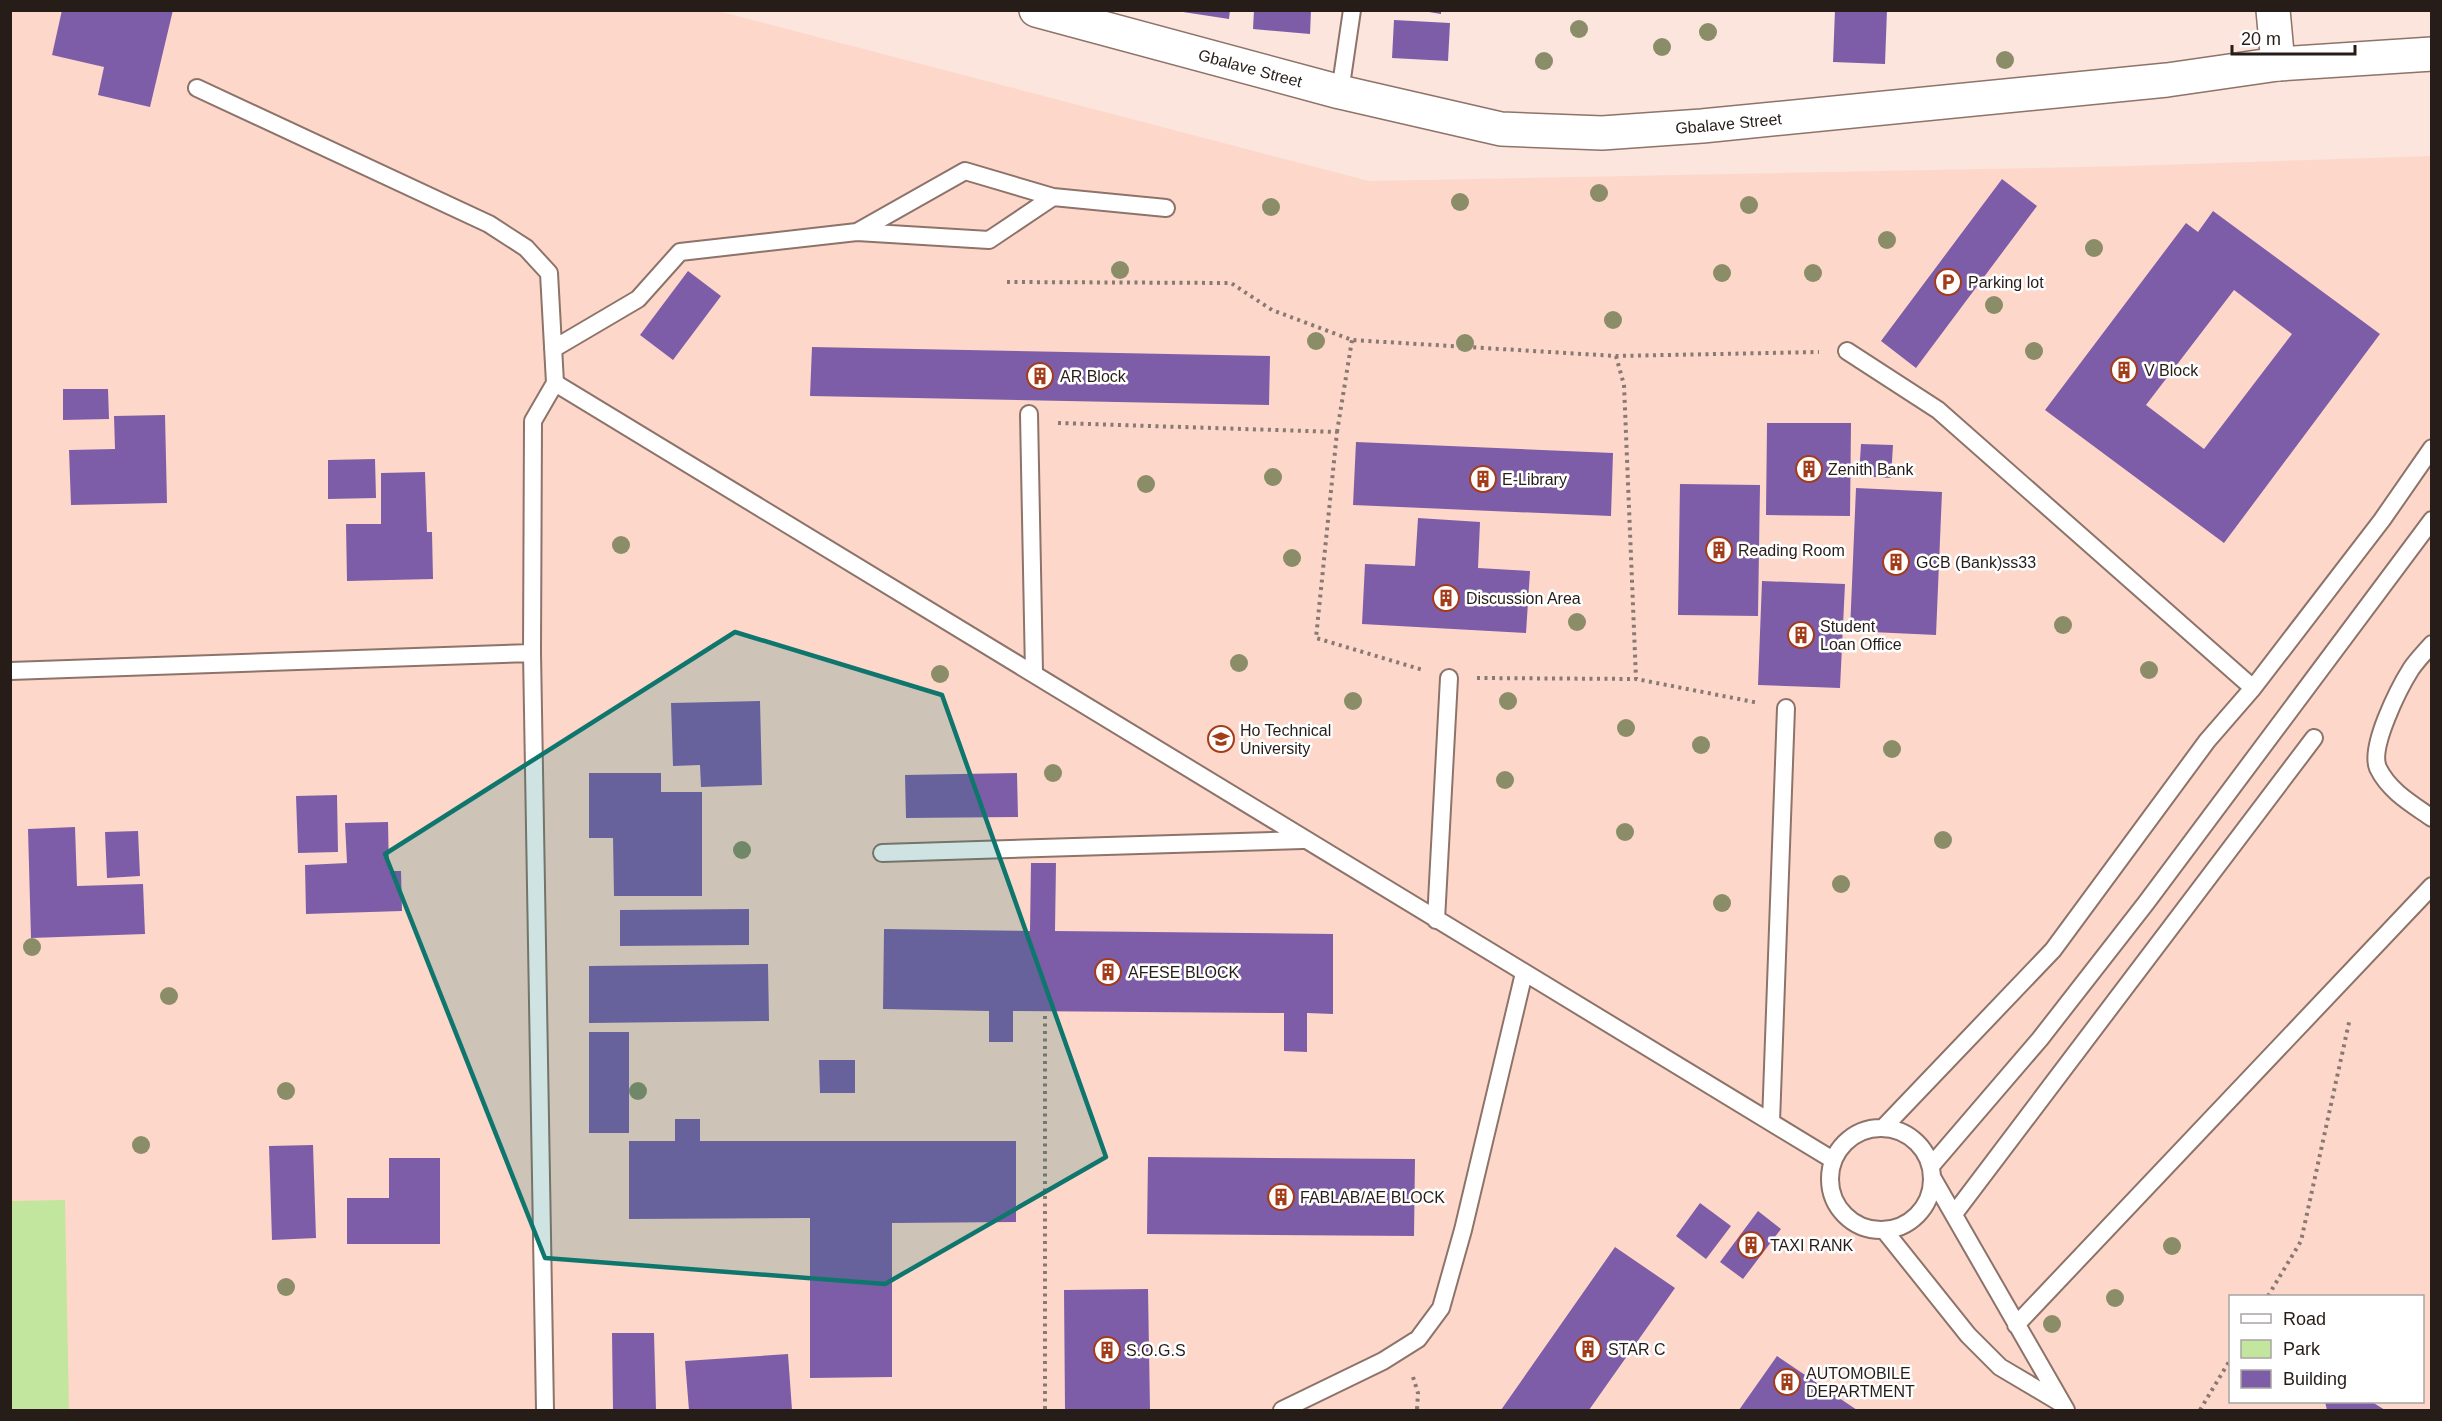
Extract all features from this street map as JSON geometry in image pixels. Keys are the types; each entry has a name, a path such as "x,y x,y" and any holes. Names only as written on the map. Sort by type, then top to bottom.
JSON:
{"street":[{"name":"Gbalave Street","path":"1036,10 1074,15 1340,92 1501,129 1602,133 1702,126 2167,80 2278,64 2432,54"},
{"path":"2273,10 2278,64"}],"lane":[{"path":"1340,92 1352,10"},
{"path":"197,88 489,224 526,248 549,273 555,383 533,421 532,652 545,1410"},
{"path":"856,232 965,171 1053,197 1166,208"},
{"path":"553,349 638,298 680,252 856,232 989,240 1053,197"},
{"path":"1847,351 1938,410 2253,688"},
{"path":"555,383 1034,672 1303,840 1833,1160"},
{"path":"1030,418 1034,672"},
{"path":"1883,1128 2053,950 2207,741 2253,688 2382,520 2432,448"},
{"path":"2064,1407 1931,1172 1926,1154 1913,1139 1896,1130 1870,1129 1848,1140 1833,1160 1830,1185 1833,1198 1848,1218 1859,1225 1884,1230 1903,1225 1919,1213 1929,1196 1931,1172 2055,1021 2432,520"},
{"path":"2432,644 2411,669 2384,724 2378,745 2377,766 2389,786 2432,818"},
{"path":"10,671 532,652"},
{"path":"1436,920 1449,678"},
{"path":"1771,1122 1785,708"},
{"path":"1954,1214 2314,738"},
{"path":"882,853 1303,840"},
{"path":"2016,1325 2432,886"},
{"path":"1282,1410 1383,1361 1418,1339 1441,1308 1463,1230 1524,973"},
{"path":"1884,1230 1968,1335 2000,1366 2064,1407"}],"path":[{"path":"1007,282 1231,283 1272,310 1352,340 1616,356 1847,351"},
{"path":"1352,340 1337,432 1316,638 1449,678 1636,679 1785,708"},
{"path":"1616,356 1624,385 1636,679"},
{"path":"1030,418 1337,432"},
{"path":"2269,1295 2301,1241 2363,960"},
{"path":"1045,1016 1045,1410"},
{"path":"2200,1410 2229,1362"}],"highlighted area":[{"path":"735,632 942,695 1106,1157 885,1284 545,1258 385,854"}],"shaded area":[{"name":"Ho Technical University","path":"10,11 718,11 1369,181 2129,166 2431,156 2431,1410 11,1410"}],"green space":[{"path":"65,1200 69,1410 11,1410 11,1201"}],"building":[{"path":"62,10 173,10 150,107 98,95 104,67 52,55"},
{"path":"1170,10 1230,10 1229,19"},
{"path":"1254,10 1311,10 1310,34 1253,29"},
{"path":"1417,10 1441,10 1441,14"},
{"path":"1835,10 1887,10 1885,64 1833,62"},
{"path":"1394,20 1450,23 1448,61 1392,58"},
{"path":"2002,179 2037,206 1916,368 1881,341"},
{"name":"V Block","path":"2213,211 2380,334 2224,543 2045,410 2186,223 2198,232","holes":["2234,290 2292,334 2204,449 2146,405"]},
{"path":"688,271 721,296 673,360 640,335"},
{"name":"AR Block","path":"812,347 1270,356 1269,405 810,396"},
{"path":"63,389 108,389 109,419 63,420"},
{"path":"165,415 167,503 71,505 69,450 115,449 114,416"},
{"name":"Zenith Bank","path":"1767,423 1851,423 1850,516 1766,515"},
{"name":"E-Library","path":"1356,442 1613,453 1611,516 1353,505"},
{"path":"1861,444 1893,445 1891,478 1859,476"},
{"path":"375,459 376,498 328,499 328,460"},
{"path":"425,472 427,532 432,532 433,579 347,581 346,524 381,524 381,473"},
{"name":"Reading Room","path":"1680,484 1760,485 1758,616 1678,615"},
{"name":"GCB (Bank)ss33","path":"1856,488 1942,492 1936,635 1850,631"},
{"name":"Discussion Area","path":"1418,518 1480,522 1478,568 1530,571 1526,633 1362,624 1365,564 1415,566"},
{"name":"Student Loan Office","path":"1762,581 1845,584 1840,688 1758,685"},
{"path":"760,701 762,785 701,787 700,765 673,766 671,703"},
{"path":"589,773 661,773 661,792 702,792 702,896 614,896 613,838 589,838"},
{"path":"1017,773 1018,817 906,818 905,775"},
{"path":"337,795 338,852 298,853 296,796"},
{"path":"388,822 389,871 401,871 402,911 306,914 305,865 347,863 345,823"},
{"path":"75,827 77,886 143,884 145,934 31,938 28,829"},
{"path":"138,831 140,876 107,878 105,832"},
{"name":"AFESE BLOCK","path":"1031,863 1056,863 1055,931 1333,934 1333,1014 1307,1013 1307,1052 1284,1051 1284,1013 1013,1011 1013,1042 989,1042 989,1011 883,1009 884,929 1030,931"},
{"path":"749,909 749,945 620,946 620,910"},
{"path":"768,964 769,1021 589,1023 589,966"},
{"path":"589,1032 629,1032 629,1133 589,1133"},
{"path":"819,1060 855,1060 855,1093 820,1093"},
{"path":"675,1119 700,1119 700,1141 1016,1141 1016,1222 892,1223 892,1377 810,1378 810,1218 629,1219 629,1141 675,1141"},
{"path":"313,1145 316,1238 272,1240 269,1146"},
{"name":"FABLAB/AE BLOCK","path":"1148,1157 1415,1159 1414,1236 1147,1234"},
{"path":"389,1158 440,1158 440,1244 347,1244 347,1198 389,1198"},
{"path":"1700,1203 1731,1226 1706,1259 1676,1236"},
{"name":"TAXI RANK","path":"1758,1211 1781,1229 1743,1279 1720,1262"},
{"name":"STAR C","path":"1615,1247 1675,1288 1589,1410 1501,1410"},
{"name":"S.O.G.S","path":"1148,1289 1150,1410 1065,1410 1064,1290"},
{"path":"612,1333 654,1333 656,1410 613,1410"},
{"path":"788,1354 792,1410 689,1410 685,1361"},
{"name":"AUTOMOBILE DEPARTMENT","path":"1777,1356 1857,1410 1739,1410"},
{"path":"2325,1403 2374,1403 2385,1410 2327,1410"}],"place":[{"name":"Parking lot","path":"1948,282"},
{"name":"V Block","path":"2124,370"},
{"name":"AR Block","path":"1040,376"},
{"name":"Zenith Bank","path":"1809,469"},
{"name":"E-Library","path":"1483,479"},
{"name":"Reading Room","path":"1719,550"},
{"name":"GCB (Bank)ss33","path":"1896,562"},
{"name":"Discussion Area","path":"1446,598"},
{"name":"Student Loan Office","path":"1801,635"},
{"name":"Ho Technical University","path":"1221,739"},
{"name":"AFESE BLOCK","path":"1108,972"},
{"name":"FABLAB/AE BLOCK","path":"1281,1197"},
{"name":"TAXI RANK","path":"1751,1245"},
{"name":"STAR C","path":"1588,1349"},
{"name":"S.O.G.S","path":"1107,1350"},
{"name":"AUTOMOBILE DEPARTMENT","path":"1787,1382"}]}
